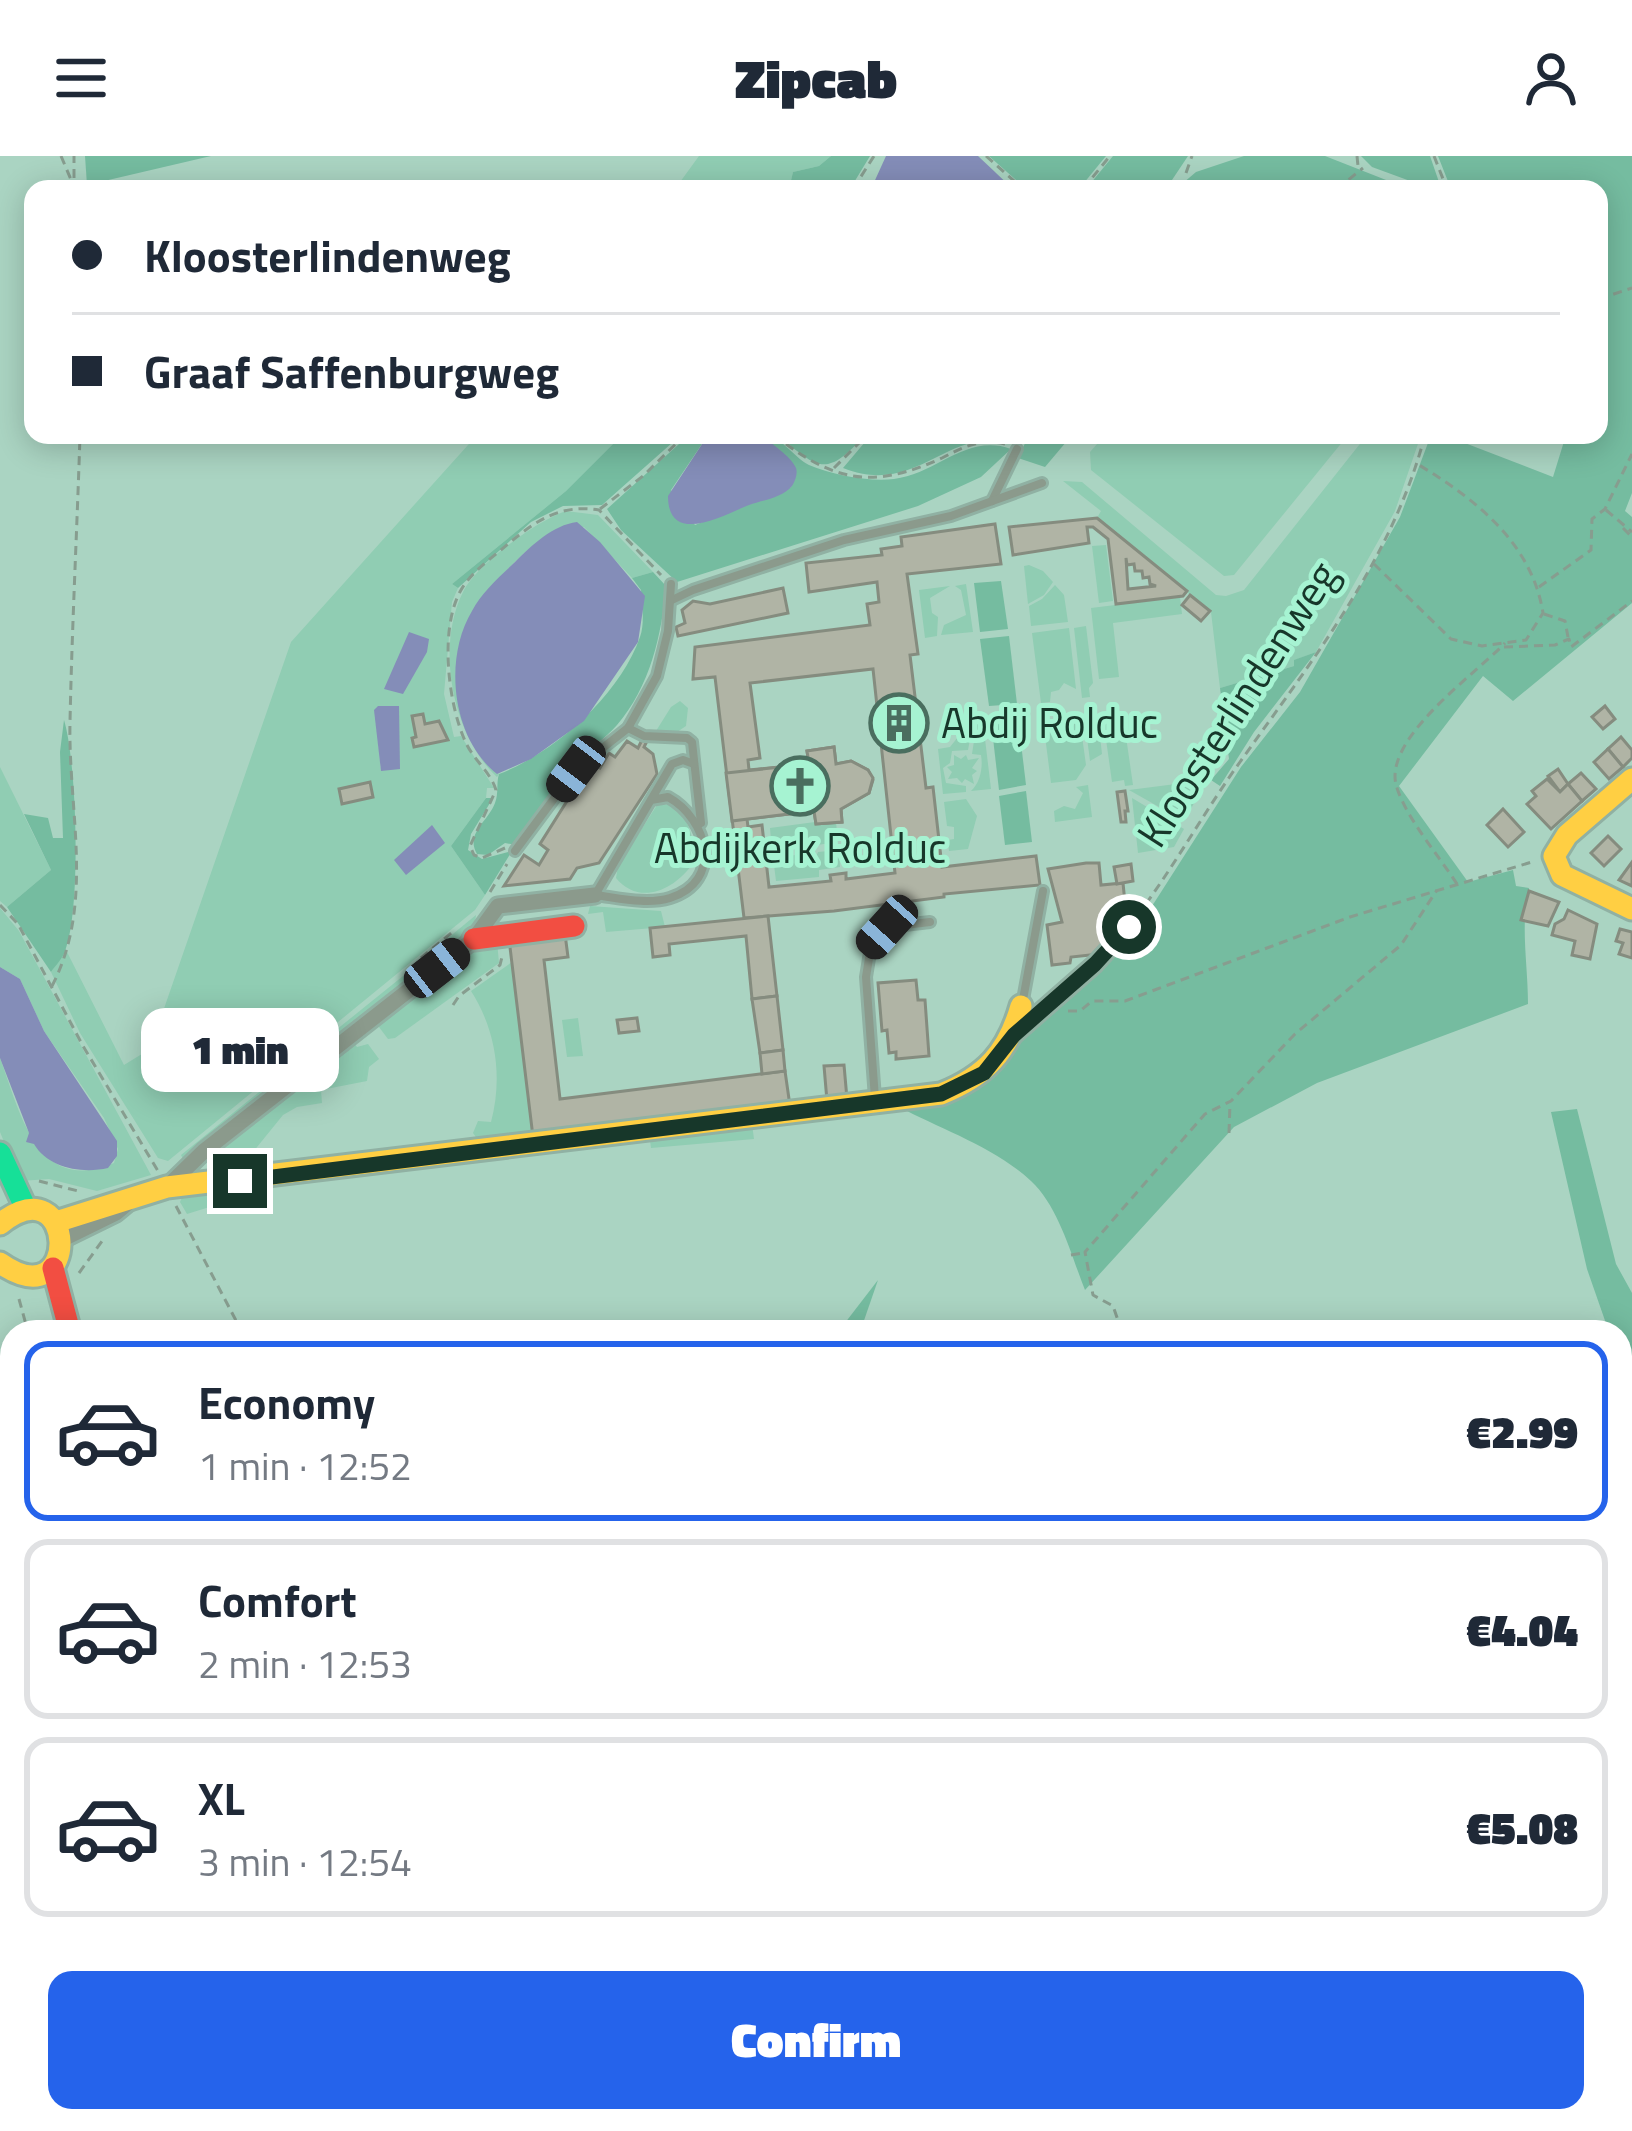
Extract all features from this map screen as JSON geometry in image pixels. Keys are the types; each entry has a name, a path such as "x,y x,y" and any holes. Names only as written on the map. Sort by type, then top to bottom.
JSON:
{"street":[{"path":"1632,779 1567,835 1554,856 1562,875 1632,909"},
{"path":"166,1187 204,1151 474,939 498,906 596,895"},
{"path":"474,939 574,926"},
{"path":"1014,1035 1095,964 1129,927"},
{"path":"60,1230 112,1202 166,1187 941,1094 967,1083 999,1059 1014,1035 1022,1006"},
{"path":"0,1153 12,1216 47,1214 60,1230 61,1257 40,1285"},
{"path":"0,1263 40,1285 62,1320"},
{"path":"40,1285 54,1320"}],"lane":[{"path":"992,501 1017,448"},
{"path":"672,600 844,540 951,515 1042,483"},
{"path":"515,850 576,769 628,728 657,676 671,584"},
{"path":"628,728 644,736 687,738 694,748 704,861 694,883 656,900 596,895 673,764 682,760 694,764"},
{"path":"651,800 668,797 693,814 701,826"},
{"path":"1022,1006 1043,891"},
{"path":"875,1103 866,977 871,946 887,927 930,922"}],"path":[{"path":"986,156 1013,180"},
{"path":"1090,180 1110,156"},
{"path":"1186,173 1192,156"},
{"path":"1346,180 1360,167 1357,156"},
{"path":"52,986 66,959 75,921 70,726 80,444"},
{"path":"501,849 482,858 470,846 496,790 466,742 450,695 450,649 458,597 482,567 543,518 566,508 599,510 676,444"},
{"path":"787,444 812,463 868,478 891,478 972,444"},
{"path":"833,469 858,444"},
{"path":"1004,444 1017,448"},
{"name":"Kloosterlindenweg","path":"1129,927 1319,654 1407,499 1423,444"},
{"path":"1538,587 1591,550 1592,519 1605,509 1632,454"},
{"path":"1417,464 1455,487 1528,561 1543,614 1526,640 1504,645 1422,718 1397,770 1399,792 1457,884"},
{"path":"1605,509 1632,534"},
{"path":"599,510 671,584"},
{"path":"1372,563 1450,639 1482,646 1555,645 1569,639"},
{"path":"1543,614 1565,621 1570,647 1632,601"},
{"path":"498,906 490,892 515,850"},
{"path":"1080,1010 1092,1001 1125,1001 1349,917 1554,856"},
{"path":"1071,1255 1085,1252 1205,1114 1231,1101 1295,1034 1401,945 1437,890"},
{"path":"0,904 18,924 236,1320"},
{"path":"453,1005 459,996"},
{"path":"1229,1133 1231,1101"},
{"path":"8,1185 40,1181 97,1194"},
{"path":"31,1320 40,1285 81,1271 114,1229"},
{"path":"1085,1252 1093,1295 1113,1306 1118,1320"}],"shaded area":[{"path":"85,156 211,156 108,180 87,180"},
{"path":"699,156 831,156 819,166 793,172 791,180 682,180"},
{"path":"831,156 870,156 855,180 791,180 793,172 819,166"},
{"path":"989,156 1106,156 1086,180 1016,180"},
{"path":"1113,156 1188,156 1172,180 1093,180"},
{"path":"1244,156 1325,156 1386,180 1187,180 1196,172"},
{"path":"1361,156 1430,156 1438,180 1407,180 1372,167"},
{"path":"1438,156 1632,156 1632,493 1625,511 1632,517 1632,603 1513,701 1483,676 1399,786 1468,882 1513,870 1516,886 1529,888 1525,931 1528,1004 1317,1083 1234,1127 1085,1290 1057,1218 1031,1181 985,1149 899,1107 971,1087 978,1090 1017,1037 1131,931 1154,903 1241,767 1300,692 1400,517 1428,444 1467,444 1553,477 1563,444 1608,444 1608,180 1447,180"},
{"path":"469,444 613,444 566,491 452,584 458,588 452,602 444,694 454,737 461,736 494,788 487,788 486,798 451,846 485,895 475,910 168,1161 158,1158 80,1033 51,972 66,950 124,1065 150,1049 291,642","holes":["377,707 399,707 381,771"]},
{"path":"613,444 671,444 602,505 563,506 531,522 458,588 452,584 566,491"},
{"path":"679,444 702,444 671,490 695,525 791,487 796,469 771,444 783,444 809,465 873,479 910,476 980,446 1011,449 981,477 918,506 677,582 621,530 607,509"},
{"path":"789,444 856,444 831,463 803,456"},
{"path":"863,444 967,444 892,474 869,475 843,468"},
{"path":"1025,444 1064,444 1045,467 1018,458"},
{"path":"1097,444 1341,444 1234,575 1224,576 1091,470 1090,452"},
{"path":"1360,444 1418,444 1395,511 1316,652 1295,660 1294,666 1220,688 1211,612 1097,518 1101,511 1063,481 1082,482 1216,595 1244,590"},
{"path":"566,511 598,515 653,572 632,578 584,527 549,536 524,553 478,607 461,645 456,686 466,731 450,664 450,639 463,592 494,557 539,524"},
{"path":"1106,545 1113,601 1099,603 1092,546"},
{"path":"1024,566 1053,582 1044,595 1028,604"},
{"path":"653,572 666,586 652,659 638,694 611,731 561,778 516,845 505,843 488,855 477,854 474,840 495,803 499,774 563,737 617,680 642,626 641,590 632,578"},
{"path":"1001,581 1008,629 980,632 974,583"},
{"path":"966,584 973,632 941,635 944,625 966,615 961,590 955,586"},
{"path":"1055,585 1064,595 1068,622 1031,626 1029,606"},
{"path":"950,586 930,598 932,613 938,617 937,636 925,638 919,590"},
{"path":"1180,597 1182,614 1113,623 1119,677 1099,679 1091,608"},
{"path":"1086,626 1093,683 1090,697 1082,698 1074,628"},
{"path":"1069,628 1076,689 1064,683 1051,692 1050,702 1041,703 1032,633"},
{"path":"1009,636 1017,704 989,706 980,639"},
{"path":"1316,652 1254,732 1220,786 1211,780 1229,759 1220,688 1294,666 1294,660"},
{"path":"680,701 688,708 686,726 677,732 656,731 671,707"},
{"path":"1092,705 1102,754 1090,761 1084,714 1086,706"},
{"path":"1079,714 1086,765 1076,780 1051,783 1044,728 1061,716 1069,722"},
{"path":"1123,716 1133,785 1125,786 1124,780 1112,782 1103,718"},
{"path":"1018,718 1026,785 999,790 991,721"},
{"path":"64,720 74,800 74,901 65,951 51,972 7,907 51,870 24,814 48,818 53,838 63,838 60,752"},
{"path":"977,722 983,722 991,789 971,791 981,769 981,755 972,754"},
{"path":"973,723 968,750 952,751 950,763 943,768 946,783 966,786 966,792 943,794 938,749 950,747 958,737 957,724"},
{"path":"954,755 979,758 972,768 977,771 972,775 974,784 948,779 952,772 947,767 954,765"},
{"path":"0,767 51,870 7,907 0,901"},
{"path":"1207,780 1184,821 1129,790"},
{"path":"1088,785 1092,817 1055,822 1054,811 1064,806 1075,809 1083,793 1076,787"},
{"path":"1026,791 1032,842 1005,845 999,796"},
{"path":"486,798 493,798 471,834 468,850 482,859 512,851 485,895 451,846"},
{"path":"1132,798 1184,829 1174,847 1138,853"},
{"path":"966,799 977,816 968,849 949,851 954,827 947,826 944,802"},
{"path":"669,804 690,831 691,866 675,882 655,892 625,887 616,878 618,866 657,805"},
{"path":"836,822 838,842 817,845 815,839 804,837 796,847 772,851 770,828"},
{"path":"839,850 840,867 819,870 819,877 776,881 773,857 797,855 805,861 815,859 818,852"},
{"path":"590,906 661,911 665,927 606,932 603,912 588,914"},
{"path":"0,908 19,931 151,1175 97,1191 49,1179 20,1181 0,1132 0,1058 25,1124 49,1159 67,1168 88,1170 114,1163 118,1149 104,1118 44,1031 20,979 0,967"},
{"path":"476,915 474,931 420,973 414,966"},
{"path":"497,941 499,963 388,1039 376,1023 482,942"},
{"path":"512,962 533,1137 481,1144 473,1133 478,1121 491,1122 497,1071 486,1022 471,991"},
{"path":"408,972 413,979 183,1159 181,1155"},
{"path":"578,1018 583,1056 567,1057 562,1020"},
{"path":"352,1041 357,1047 368,1044 379,1059 369,1067 367,1081 321,1090 322,1103 283,1115 235,1174 217,1176 208,1165 210,1151"},
{"path":"1577,1109 1616,1264 1632,1293 1632,1320 1605,1320 1587,1269 1551,1112"},
{"path":"752,1124 754,1139 651,1148 650,1140 269,1186 269,1196 232,1200 187,1214 180,1202 184,1193"},
{"path":"878,1280 864,1320 847,1320"}],"water":[{"path":"886,156 978,156 1003,180 875,180"},
{"path":"702,444 772,444 797,473 792,486 778,496 699,523 677,520 668,496"},
{"path":"577,522 645,596 638,642 584,721 531,759 497,774 470,741 462,720 455,674 463,630 497,579 551,531"},
{"path":"409,632 429,639 427,652 403,694 384,689"},
{"path":"399,706 400,769 381,771 374,710"},
{"path":"432,825 445,843 406,875 394,860"},
{"path":"0,967 20,979 44,1031 117,1141 117,1156 108,1168 66,1167 26,1142 29,1133 0,1058"}],"building":[{"path":"1097,518 1187,591 1183,596 1116,604 1108,539 1093,527 1087,527 1089,543 1013,555 1009,527","holes":["1126,558 1127,565 1134,564 1135,571 1142,571 1143,578 1149,577 1156,586 1128,589"]},
{"name":"Abdij Rolduc","path":"995,524 1001,564 907,574 918,654 910,655 926,788 933,787 942,867 1036,856 1040,885 744,918 715,677 693,679 695,647 870,625 867,604 879,602 877,582 809,592 806,563 882,555 881,549 902,546 901,537","holes":["873,669 895,873 846,879 846,873 830,875 831,881 769,887 762,825 748,827 747,819 814,811 816,824 842,822 841,809 869,793 873,780 868,770 851,761 836,764 834,747 807,751 809,764 749,770 748,760 760,758 750,683"]},
{"path":"783,588 788,613 678,636 676,627 685,623 682,610 693,601 710,604"},
{"path":"1190,595 1210,611 1201,621 1182,605"},
{"path":"1605,706 1615,719 1603,729 1592,717"},
{"path":"423,714 425,724 439,721 448,740 414,747 412,716"},
{"path":"1621,737 1632,750 1632,758 1623,767 1608,749"},
{"path":"642,740 653,754 657,774 599,863 577,868 570,879 504,886 524,855 539,865 548,850 540,844 591,763 600,768 609,753 615,757 627,741 638,748"},
{"name":"Abdijkerk Rolduc","path":"834,747 836,764 851,761 873,778 869,793 841,809 842,822 816,824 814,811 732,821 726,773 809,764 807,751"},
{"path":"1608,749 1623,767 1609,779 1594,762"},
{"path":"1558,769 1568,784 1560,792 1548,776"},
{"path":"1581,773 1596,789 1582,801 1568,784"},
{"path":"1547,779 1560,792 1568,784 1582,801 1551,829 1527,804 1536,796 1532,791"},
{"path":"370,782 373,797 342,804 339,789"},
{"path":"1125,791 1128,811 1126,822 1121,822 1117,792"},
{"path":"1503,809 1524,832 1508,847 1487,825"},
{"path":"1608,836 1621,849 1604,866 1591,853"},
{"path":"1632,862 1632,886 1619,880"},
{"path":"1099,863 1101,885 1123,883 1126,913 1115,914 1099,954 1052,965 1047,925 1062,922 1048,869"},
{"path":"1131,864 1133,881 1117,884 1114,867"},
{"path":"1529,891 1559,902 1548,926 1521,920"},
{"path":"1568,910 1597,924 1590,959 1572,955 1575,941 1552,935"},
{"path":"768,916 777,996 752,999 746,936 669,944 670,955 653,957 650,928"},
{"path":"1620,929 1632,932 1632,958 1619,954"},
{"path":"565,934 568,957 544,960 560,1099 785,1071 790,1106 533,1137 509,939"},
{"path":"916,980 918,1000 925,1000 929,1056 896,1059 896,1052 889,1053 887,1030 882,1031 878,983"},
{"path":"777,996 783,1050 760,1053 752,999"},
{"path":"637,1018 639,1031 619,1033 617,1020"},
{"path":"783,1050 785,1071 762,1074 760,1053"},
{"path":"844,1065 847,1099 827,1101 824,1066"}],"traffic: fast":[{"path":"0,1153 26,1209"}],"traffic: slow":[{"path":"1632,779 1567,835 1554,856 1562,875 1632,909"},
{"path":"56,1222 167,1187 941,1094 993,1061 1021,1006"},
{"path":"0,1224 26,1210 44,1212 56,1224 60,1242 57,1260 46,1273 27,1275 0,1263"}],"traffic: jam":[{"path":"474,939 574,926"},
{"path":"53,1268 67,1320"}],"place":[{"name":"Abdij Rolduc","path":"899,723"},
{"name":"Abdijkerk Rolduc","path":"800,786"}],"route":[{"path":"240,1181 941,1094 984,1073 1014,1035 1095,964 1129,927"}]}
